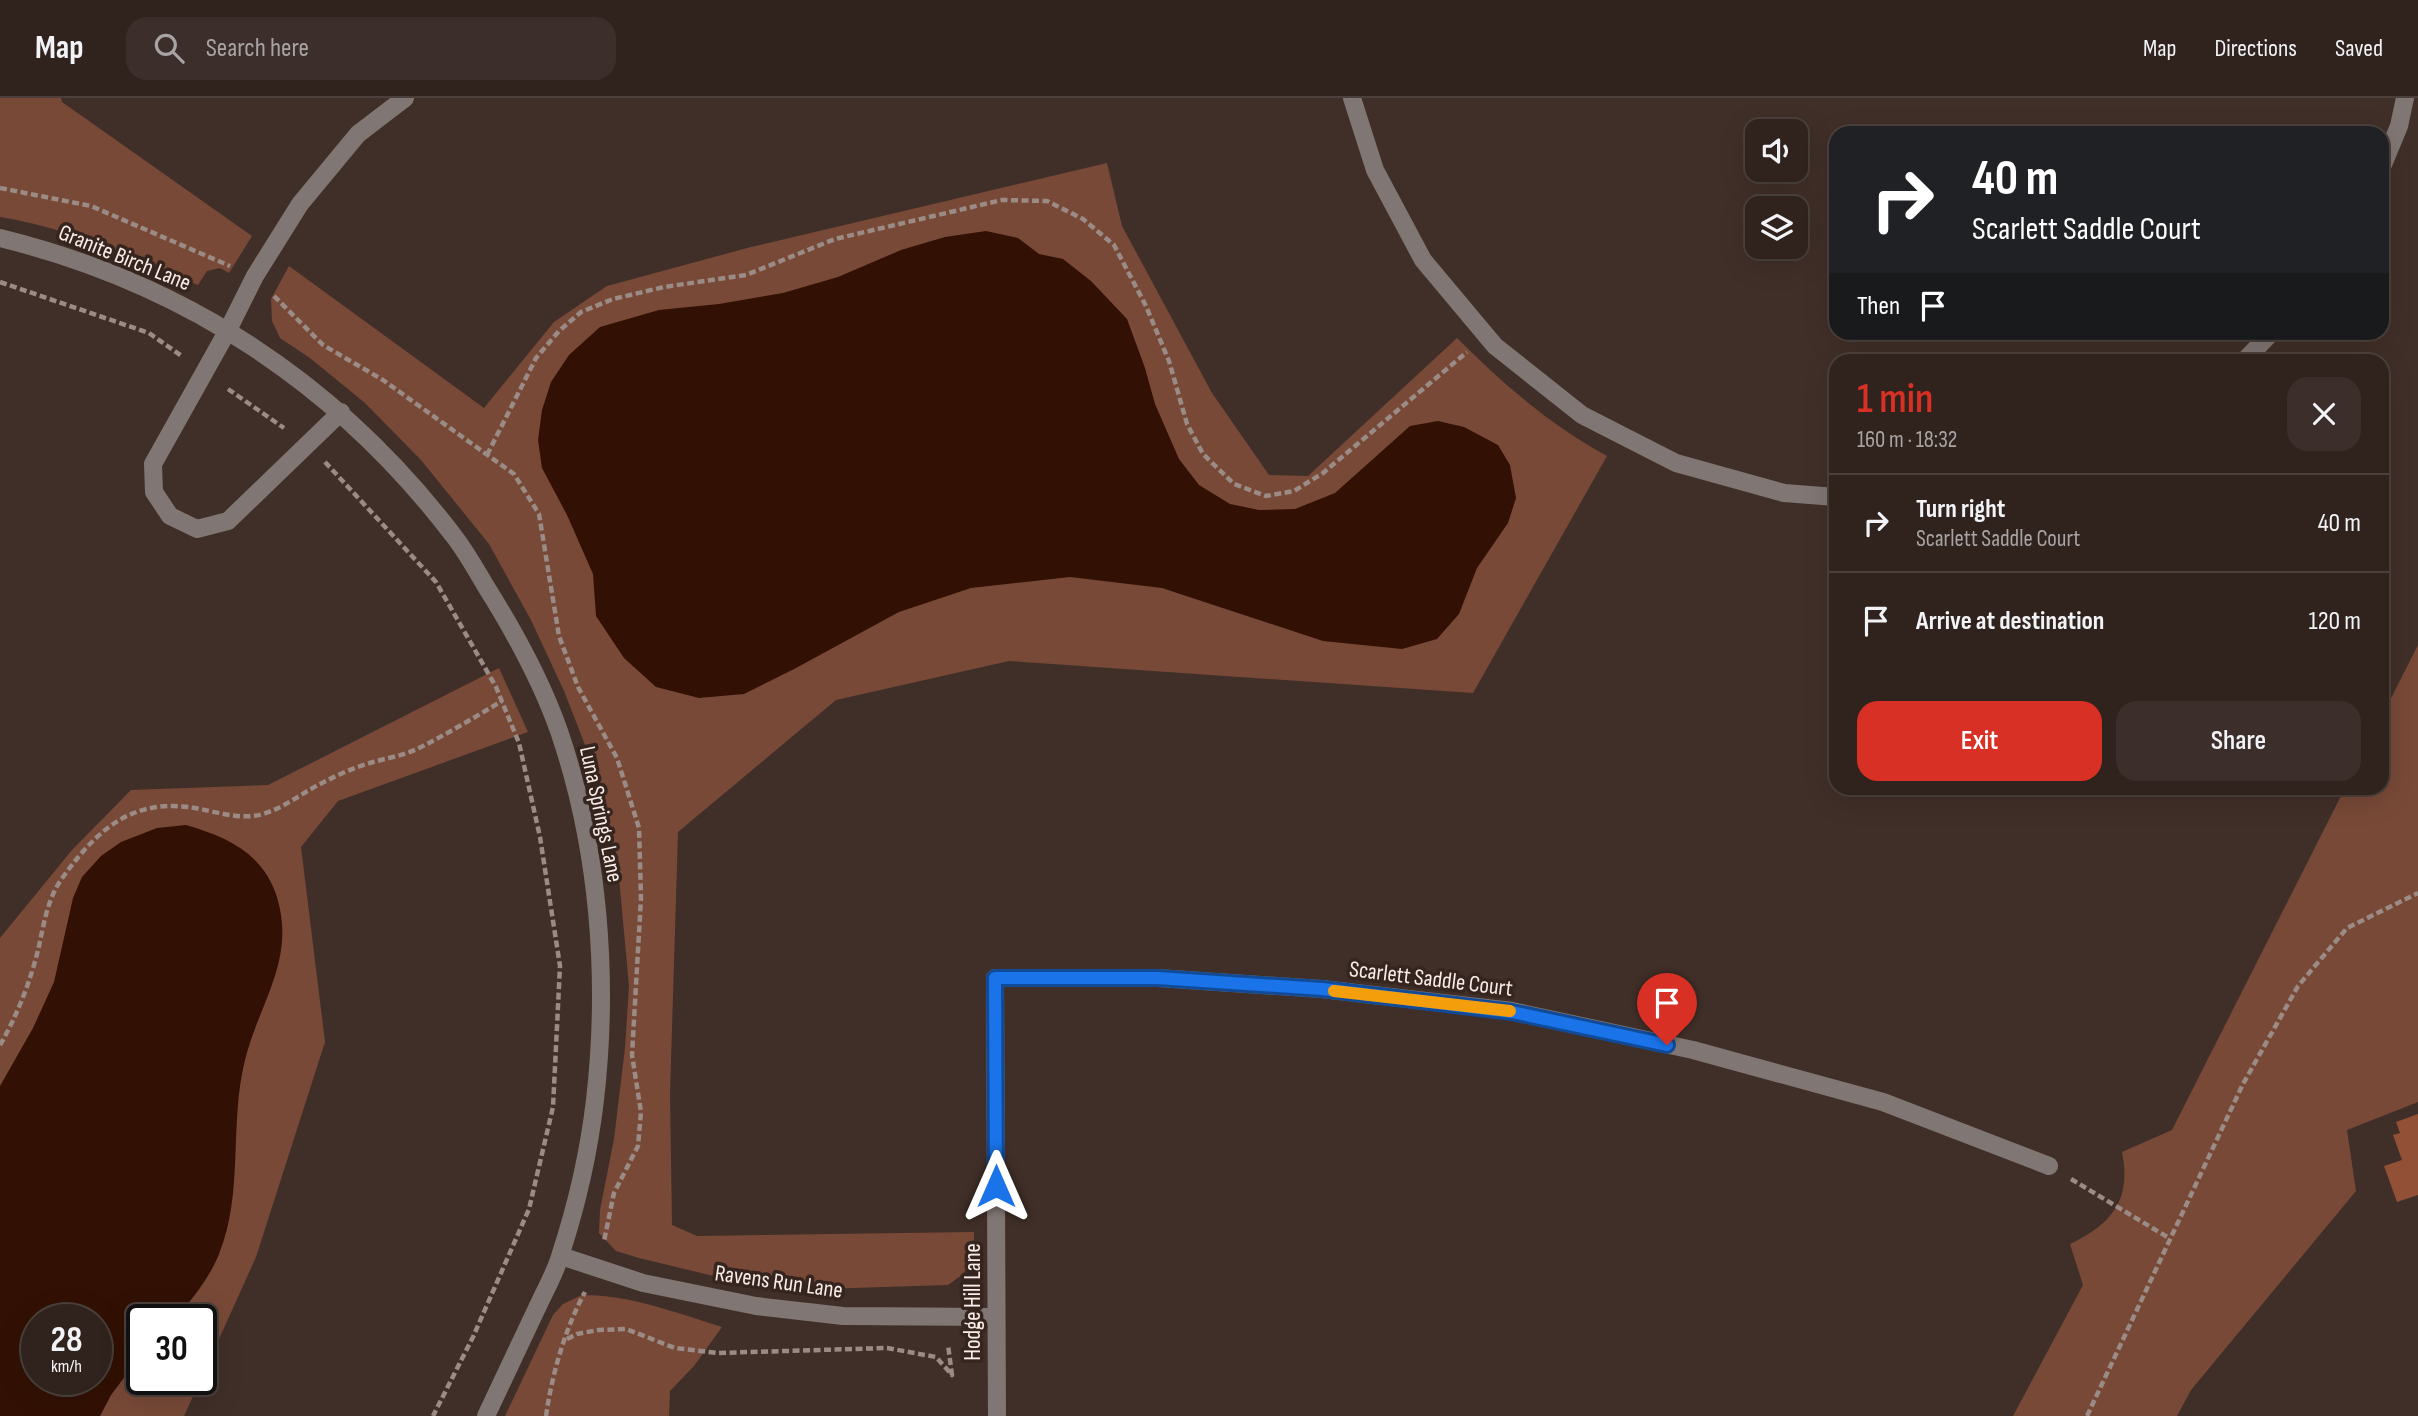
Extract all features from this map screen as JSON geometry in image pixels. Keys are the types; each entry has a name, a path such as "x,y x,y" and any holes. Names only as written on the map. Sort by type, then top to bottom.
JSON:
{"street":[{"path":"341,412 228,521 197,529 170,516 154,492 153,464 255,276 300,204 358,134 405,98"},
{"path":"1352,98 1375,170 1423,260 1495,346 1582,415 1676,463 1784,494 1829,497"},
{"path":"2389,150 2399,126 2405,98"},
{"name":"Granite Birch Lane","path":"0,238 97,268 166,296 228,330"},
{"name":"Luna Springs Lane","path":"228,330 341,412 386,456 455,536 518,638 559,731 583,821 598,919 601,1015 595,1101 584,1165 561,1256 486,1416"},
{"path":"2251,354 2264,340"},
{"name":"Scarlett Saddle Court","path":"995,978 1158,978 1322,989 1512,1012 1693,1050 1883,1102 2049,1166"},
{"name":"Hodge Hill Lane","path":"995,978 997,1416"},
{"name":"Ravens Run Lane","path":"561,1256 643,1283 756,1306 843,1315 996,1317"}],"path":[{"path":"0,188 91,206 255,276 323,345 383,380 514,474 539,514 559,636 579,687 617,758 639,828 641,898 632,1055 640,1112 638,1146 614,1193 598,1268 574,1313 553,1378 547,1416"},
{"path":"487,455 536,358 559,331 581,312 613,299 651,290 746,275 835,239 1002,200 1047,201 1083,219 1114,245 1146,306 1169,360 1187,424 1203,454 1234,484 1266,496 1294,491 1323,473 1486,335"},
{"path":"0,1044 30,975 50,901 61,879 99,833 139,809 160,805 186,806 242,816 261,814 289,804 321,783 351,770 417,749 502,701 519,743 540,837 561,966 553,1107 529,1209 473,1336 433,1416"},
{"path":"2087,1416 2243,1084 2298,986 2347,928 2418,893"},
{"path":"2049,1166 2169,1238"},
{"path":"566,1339 598,1330 626,1329 676,1348 717,1353 887,1348 936,1357 952,1375 944,1316"}],"shaded area":[{"path":"0,98 61,98 62,102 252,236 229,273 220,268 207,271 198,285 77,236 0,217"},
{"path":"1107,163 1122,226 1212,393 1269,475 1308,476 1457,338 1528,403 1607,456 1473,693 1009,661 836,700 678,832 670,1093 672,1225 697,1236 974,1232 970,1263 962,1274 948,1285 820,1289 755,1286 616,1251 599,1233 600,1210 614,1139 629,986 617,856 596,773 564,691 531,620 489,544 421,460 365,403 310,358 280,338 272,321 271,299 289,266 484,408 554,322 607,286 751,247"},
{"path":"986,231 1018,238 1039,254 1063,259 1091,281 1127,319 1155,404 1179,459 1199,485 1230,504 1259,510 1295,509 1335,493 1410,426 1438,421 1464,427 1498,445 1510,465 1516,498 1508,523 1477,568 1459,614 1437,639 1402,649 1323,641 1162,588 1070,577 971,588 899,612 744,694 699,698 656,687 624,658 596,616 593,574 567,515 542,468 538,440 542,410 551,382 569,355 600,327 659,310 719,304 783,293 838,277 901,250 945,237"},
{"path":"2418,645 2418,1102 2347,1130 2356,1191 2191,1390 2177,1416 2013,1416 2083,1285 2070,1244 2107,1219 2121,1197 2124,1184 2122,1152 2172,1130 2341,795 2389,795 2389,702"},
{"path":"499,668 528,732 338,801 301,847 325,1042 256,1257 217,1344 217,1304 126,1304 126,1395 194,1395 184,1416 0,1416 0,938 72,850 131,790 268,785"},
{"path":"186,825 216,835 253,858 271,882 277,897 282,920 282,941 279,961 251,1039 240,1084 234,1182 227,1231 210,1272 187,1304 126,1304 126,1375 112,1394 112,1304 21,1304 21,1395 111,1395 100,1416 0,1416 0,1086 33,1028 54,982 73,898 82,877 101,856 121,842 157,828"},
{"path":"582,1295 636,1301 722,1327 694,1366 670,1391 669,1416 505,1416 553,1315 563,1304"}],"building":[{"path":"2418,1114 2418,1195 2397,1202 2384,1166 2402,1160 2393,1135 2400,1133 2396,1122"}],"slow traffic":[{"path":"1334,991 1510,1011"}],"route":[{"path":"996,1186 995,978 1158,978 1322,989 1512,1012 1667,1045"}]}
